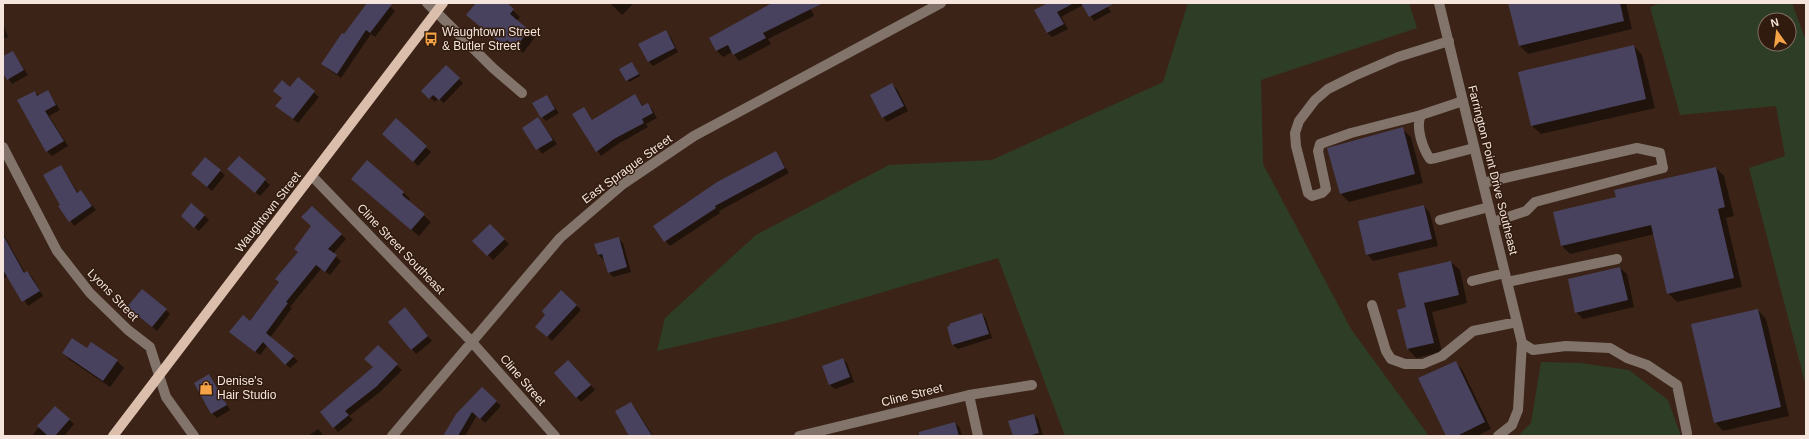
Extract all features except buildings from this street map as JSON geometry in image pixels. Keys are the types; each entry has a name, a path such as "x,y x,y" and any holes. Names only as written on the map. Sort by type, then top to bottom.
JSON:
{"main road":[{"name":"Waughtown Street","path":"112,436 443,3"}],"street":[{"path":"427,3 494,69 522,92"},
{"name":"East Sprague Street","path":"392,436 560,238 623,184 694,136 941,3"},
{"name":"Farrington Point Drive Southeast","path":"1439,3 1522,343 1518,410 1512,426 1498,436"},
{"path":"1448,41 1398,57 1354,76 1328,89 1315,100 1299,121 1295,133 1296,146 1308,193 1312,196 1322,193 1326,189 1318,151 1320,144 1351,133 1421,115 1463,102"},
{"path":"1421,115 1418,120 1419,126 1425,151 1430,158 1474,148"},
{"name":"Lyons Street","path":"3,147 57,251 90,294 128,330 150,347 166,397 194,436"},
{"path":"1483,183 1637,148 1660,153 1663,163 1663,168 1535,202 1526,211 1493,222"},
{"name":"Cline Street Southeast","path":"312,176 472,341"},
{"path":"1440,220 1489,207"},
{"path":"1472,281 1506,278 1617,258"},
{"path":"1372,305 1386,351 1391,359 1405,364 1423,364 1442,356 1473,331 1517,322"},
{"name":"Cline Street","path":"472,341 555,436"},
{"path":"1522,343 1533,350 1566,346 1610,348 1627,358 1647,365 1677,385 1687,433"},
{"name":"Cline Street","path":"799,436 969,395 1032,385"},
{"path":"969,395 978,436"}],"green space":[{"path":"1188,3 1409,3 1417,28 1261,80 1263,164 1351,329 1429,436 1065,436 998,258 785,321 657,351 665,318 756,235 889,165 992,160 1163,82"},
{"path":"1661,3 1792,3 1795,12 1757,12 1757,52 1797,52 1797,17 1806,41 1806,386 1749,168 1785,156 1776,106 1680,115 1650,7"},
{"path":"1541,362 1580,363 1629,370 1668,400 1681,436 1518,436 1531,423"}],"place":[{"name":"Waughtown Street & Butler Street","path":"431,39"},
{"name":"Denise's Hair Studio","path":"206,388"}]}
